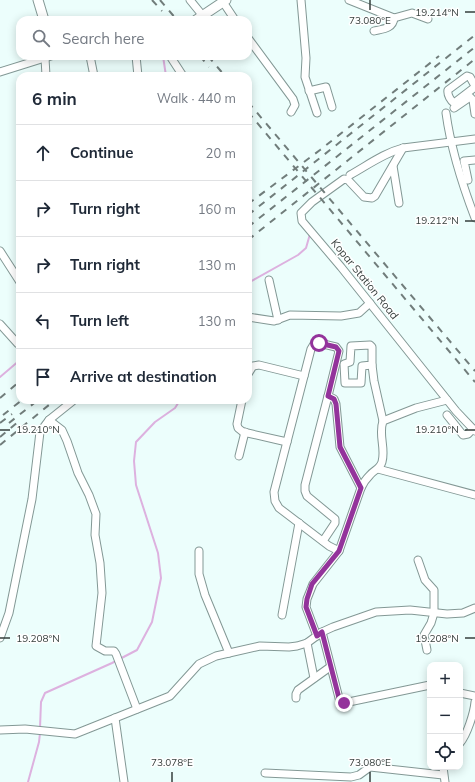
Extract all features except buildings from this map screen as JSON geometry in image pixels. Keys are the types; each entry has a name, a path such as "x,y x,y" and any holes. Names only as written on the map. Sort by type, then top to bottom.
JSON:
{"street":[{"path":"38,0 43,16"},
{"path":"190,0 199,16"},
{"path":"301,0 306,58 305,77 317,113"},
{"path":"349,0 394,18 412,13 428,19"},
{"path":"202,16 221,1 232,16"},
{"path":"374,32 390,27 394,22 394,18"},
{"path":"252,43 293,99 294,105 291,112"},
{"path":"0,72 38,60"},
{"path":"46,72 48,60"},
{"path":"91,60 93,72"},
{"path":"136,60 138,72"},
{"path":"173,60 180,72"},
{"path":"177,67 177,72"},
{"path":"310,91 326,87 332,108"},
{"path":"454,108 473,95"},
{"path":"473,95 475,114"},
{"path":"446,113 450,142 468,180"},
{"path":"350,175 386,154 403,148 475,139"},
{"path":"399,203 392,166 403,148"},
{"path":"475,160 464,161 475,218"},
{"name":"Kopar Station Road","path":"392,166 377,193 372,198 364,197 348,180 344,179 312,202 301,213 302,221 447,400 474,430"},
{"path":"0,251 16,276"},
{"path":"269,280 278,320"},
{"path":"252,318 274,321 290,315 341,316 358,312 370,304"},
{"path":"0,324 16,342"},
{"path":"323,540 335,523 335,519 307,496 305,486 339,351 338,348 319,343 314,344 311,349 274,492 275,501 279,508 299,523 323,540 339,551"},
{"path":"372,365 361,366 361,383 344,383 344,364 350,362 351,346 371,346 373,375 383,421 380,428 383,457 382,463 378,469 371,474 361,488 339,551 312,584 306,607 319,634 340,702 344,703 427,686"},
{"path":"252,368 259,365 304,376"},
{"path":"361,370 368,375 373,375"},
{"path":"328,396 334,399 336,404 340,447 361,488"},
{"path":"383,421 416,408 447,400"},
{"path":"0,638 9,613 32,499 40,432 49,420 69,404"},
{"path":"241,404 237,424 238,428 245,432 287,442"},
{"path":"446,415 463,435 474,430"},
{"path":"49,420 62,430 78,473 89,495 96,514 95,535 100,562 102,593 96,646 105,651 114,651 116,654 137,709"},
{"path":"239,456 245,432"},
{"path":"378,469 475,495"},
{"path":"282,615 299,523"},
{"path":"200,551 200,574 205,595 229,653"},
{"path":"418,560 425,580 434,590 434,613 431,623 424,635 427,650"},
{"path":"0,730 25,729 75,734 170,696 199,664 229,653 260,646 289,647 307,643 319,634 346,622 376,612 410,610 434,613 463,613 475,608"},
{"path":"307,643 314,678"},
{"path":"296,698 295,696 297,692 330,667"},
{"path":"463,694 475,696"},
{"path":"463,739 468,728 475,702"},
{"path":"115,718 124,782"},
{"path":"265,773 351,778 359,775 370,767 444,779"}],"waterway":[{"path":"164,60 165,72"},
{"path":"252,281 298,255 306,248 310,234"},
{"path":"0,377 16,363"},
{"path":"40,728 41,702 45,693 137,650 152,622 161,578 158,553 136,485 134,461 136,442 155,422 175,408 178,404"},
{"path":"28,782 40,733"}],"railway":[{"path":"152,0 162,11"},
{"path":"160,0 174,16"},
{"path":"252,212 475,35"},
{"path":"252,224 475,47"},
{"path":"252,201 320,150 439,56"},
{"path":"252,237 475,59"},
{"path":"203,60 209,67"},
{"path":"211,60 222,72"},
{"path":"252,107 475,371"},
{"path":"252,117 475,382"},
{"path":"0,398 16,384"},
{"path":"3,415 17,404"},
{"path":"9,423 33,404"},
{"path":"0,445 50,404"},
{"path":"0,423 12,414"},
{"path":"0,437 18,422"}],"route":[{"path":"319,343 336,347 339,351 328,396 334,399 336,404 340,447 361,488 339,551 312,584 306,607 317,636 322,632 336,692 340,702 344,703"}]}
